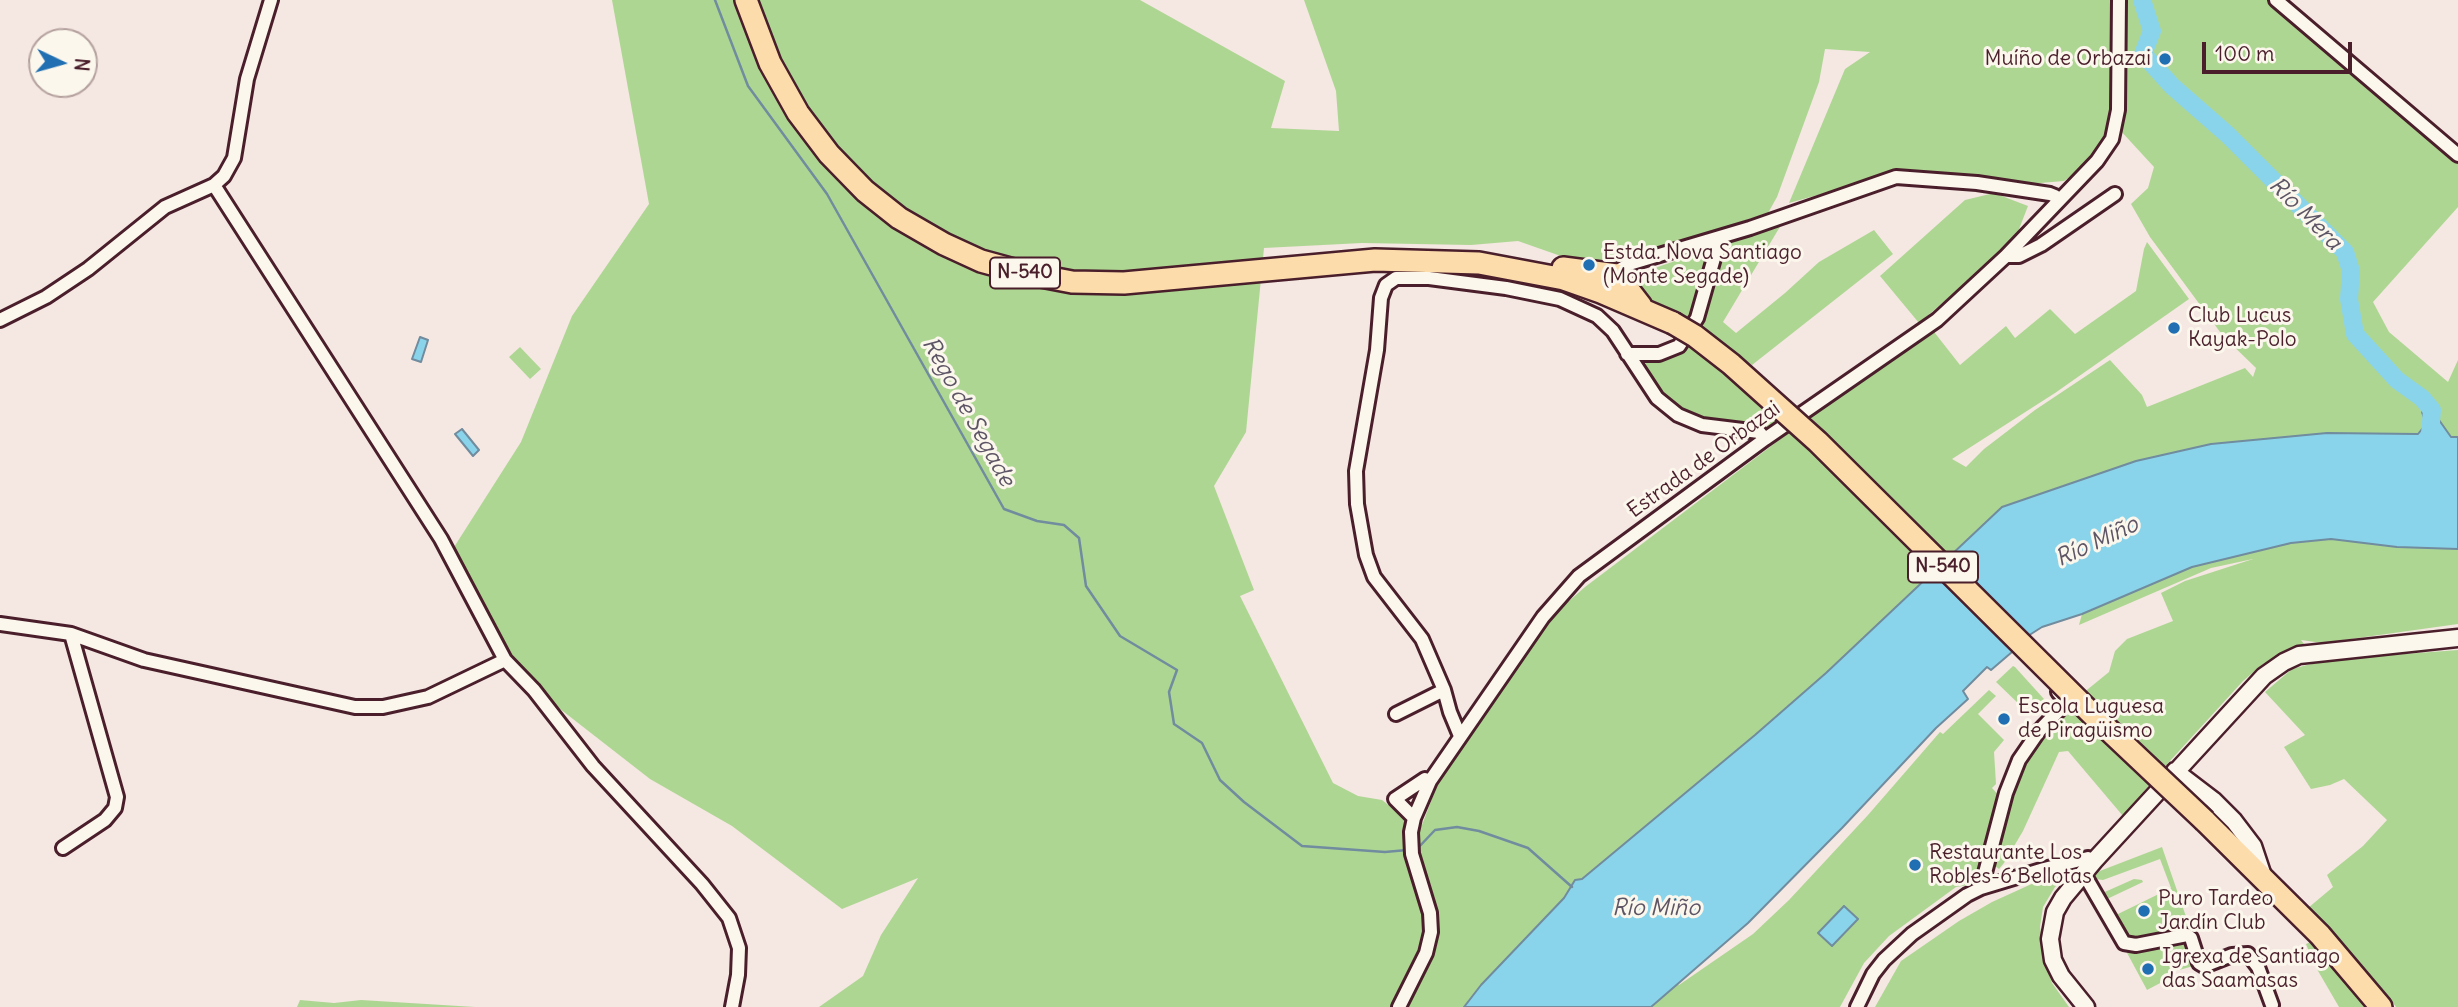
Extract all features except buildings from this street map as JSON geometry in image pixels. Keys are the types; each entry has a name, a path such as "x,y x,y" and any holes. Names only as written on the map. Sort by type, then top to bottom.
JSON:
{"highway":[{"name":"N-540","path":"746,0 770,63 797,113 829,154 865,191 900,218 944,244 981,261 1072,282 1124,284 1375,260 1431,269 1479,262 1562,289 1644,309 1695,336 1731,364 1818,442 2097,719 2320,935 2381,1007"},
{"path":"1479,262 1498,257 1521,258 1572,270 1617,275 1644,309"}],"street":[{"path":"0,320 46,297 88,269 165,208 214,186 224,176 234,158 247,79 271,0"},
{"name":"Estrada de Orbazai","path":"1399,1007 1426,953 1431,932 1430,913 1412,854 1410,832 1414,818 1430,781 1543,617 1579,576 1765,439 1937,320 2006,256 2097,161 2112,139 2118,110 2119,0"},
{"path":"2276,0 2458,155"},
{"path":"1617,275 1629,264 1720,237 1896,177 1977,183 2050,194 2058,201"},
{"path":"214,186 441,539 505,660 534,690 593,766 702,884 729,918 738,948 738,975 732,1007"},
{"path":"2006,256 2019,257 2041,245 2115,194"},
{"path":"1627,354 1659,354 1679,346 1697,318 1720,237"},
{"path":"1460,736 1422,639 1374,577 1366,555 1357,504 1356,471 1377,350 1381,298 1385,285 1396,278 1431,269 1506,288 1562,289 1613,331 1657,398 1678,415 1702,425 1759,432 1765,439"},
{"path":"0,624 71,634 144,660 355,707 383,707 428,697 505,660"},
{"path":"63,848 105,820 115,808 117,797 71,634"},
{"path":"2086,1007 2056,968 2050,939 2055,912 2089,867 2264,676 2300,655 2458,638"},
{"path":"1981,888 2006,793 2019,760 2039,730 2067,702 2044,678"},
{"path":"1396,714 1444,690"},
{"path":"2175,771 2213,800 2234,821 2253,846 2263,879"},
{"path":"1414,818 1395,799 1424,779 1430,781"},
{"path":"1857,1007 1891,943 1981,888 2088,858 2089,867 2124,943 2136,945 2187,935 2191,938 2199,963 2204,966 2232,955 2248,954 2258,967 2272,1005"}],"green space":[{"path":"612,0 1140,0 1285,81 1271,128 1339,131 1336,91 1304,0 2111,0 2114,97 2106,139 2089,162 2064,181 2028,184 1897,169 1850,186 1789,203 1845,69 1870,52 1825,49 1819,82 1777,197 1768,213 1608,265 1575,261 1518,241 1471,245 1362,243 1264,248 1246,432 1214,486 1254,590 1240,596 1333,783 1358,796 1382,800 1409,821 1407,833 1422,825 1439,780 1553,615 1585,587 1795,428 1876,507 1889,496 1810,417 1931,328 1960,365 2006,326 2015,338 2050,309 2075,334 2136,291 2147,242 2189,299 2055,393 1952,459 1966,467 1984,449 2035,410 2110,360 2142,395 2147,407 2245,368 2253,377 2256,368 2223,336 2150,237 2131,204 2148,188 2154,167 2119,129 2127,103 2125,0 2270,0 2458,162 2458,207 2373,302 2389,332 2448,382 2458,360 2458,437 2451,437 2432,410 2423,412 2426,424 2419,434 2327,433 2211,444 2136,461 2002,507 1826,673 1582,879 1575,880 1564,898 1481,985 1464,1007 1403,1007 1437,934 1435,902 1425,875 1414,882 1426,920 1426,941 1393,1007 819,1007 863,976 881,935 918,878 842,909 732,826 650,779 528,684 449,555 521,442 572,316 649,204"},
{"path":"1994,193 2028,206 2014,242 1919,323 1880,276 1965,200"},
{"path":"1781,225 1723,322 1736,333 1819,262 1874,230 1893,254 1752,365 1641,295 1631,276"},
{"path":"1685,344 1715,363 1784,420 1755,428 1699,420 1671,405 1646,375 1643,366 1647,362 1668,356"},
{"path":"520,347 541,369 530,379 509,357"},
{"path":"2331,539 2397,547 2458,549 2458,624 2322,643 2301,640 2304,644 2263,664 2243,681 2123,816 2068,751 2059,752 2023,831 1999,869 1994,865 2021,769 2030,751 2077,698 2109,672 2115,651 2127,639 2173,621 2161,593 2185,581 2253,559 2211,568 2079,625 2082,614 2192,567 2291,543"},
{"path":"2458,650 2458,1007 2396,1007 2308,908 2333,887 2327,875 2363,846 2387,820 2344,779 2311,789 2284,747 2305,735 2265,692 2292,669 2307,665 2338,659"},
{"path":"2013,666 2044,699 2032,711 2025,704 2022,707 1996,682"},
{"path":"1989,690 1996,696 1978,714 2004,740 1994,752 1996,784 1992,788 2002,799 1975,884 1956,887 1889,936 1864,963 1840,1007 1651,1007 1677,983 1679,985 1753,934 1789,900 1868,815 1940,732 1943,734"},
{"path":"2162,847 2192,934 2131,942 2098,895 2134,879 2142,880 2143,882 2107,899 2118,914 2171,888 2160,859 2103,880 2095,879 2092,874"},
{"path":"2074,868 2075,870 2055,887 2043,907 2040,927 2045,963 2052,983 2069,1007 1875,1007 1901,961 1992,902 2058,872"},
{"path":"2184,937 2197,965 2172,972 2164,981 2147,990 2126,951"},
{"path":"2313,941 2348,982 2365,1007 2339,1007 2314,964 2306,944"},
{"path":"300,1000 334,1003 361,1000 475,1007 297,1007"}],"water":[{"path":"420,337 428,340 421,362 412,359"},
{"name":"Río Miño","path":"2432,410 2451,437 2458,437 2458,549 2397,547 2331,539 2291,543 2192,567 2082,614 2042,627 2020,641 2012,652 1991,670 1987,667 1963,691 1968,699 1936,728 1842,828 1748,923 1651,1007 1464,1007 1481,985 1564,898 1575,880 1582,879 1826,673 2002,507 2136,461 2211,444 2327,433 2418,434 2426,424 2422,412"},
{"path":"462,429 479,450 473,456 455,434"},
{"path":"1844,906 1858,919 1832,946 1818,933"}],"waterway":[{"name":"Rego de Segade","path":"715,0 748,86 827,194 1004,509 1037,521 1064,525 1079,538 1086,586 1120,636 1177,670 1169,692 1174,724 1202,743 1220,780 1302,846 1385,852 1407,850"},
{"name":"Río Mera","path":"2142,0 2152,31 2143,54 2172,86 2228,135 2345,252 2351,271 2349,299 2355,334 2397,380 2422,398 2432,410 2430,434"},
{"name":"Rego de Segade","path":"1417,849 1435,830 1457,827 1479,831 1528,848 1572,887"}],"place":[{"name":"Muíño de Orbazai","path":"2165,59"},
{"name":"Estda. Nova Santiago (Monte Segade)","path":"1589,265"},
{"name":"Club Lucus Kayak-Polo","path":"2174,328"},
{"name":"Escola Luguesa de Piragüismo","path":"2004,719"},
{"name":"Restaurante Los Robles-6 Bellotas","path":"1915,865"},
{"name":"Puro Tardeo Jardín Club","path":"2144,911"},
{"name":"Igrexa de Santiago das Saamasas","path":"2148,969"}]}
